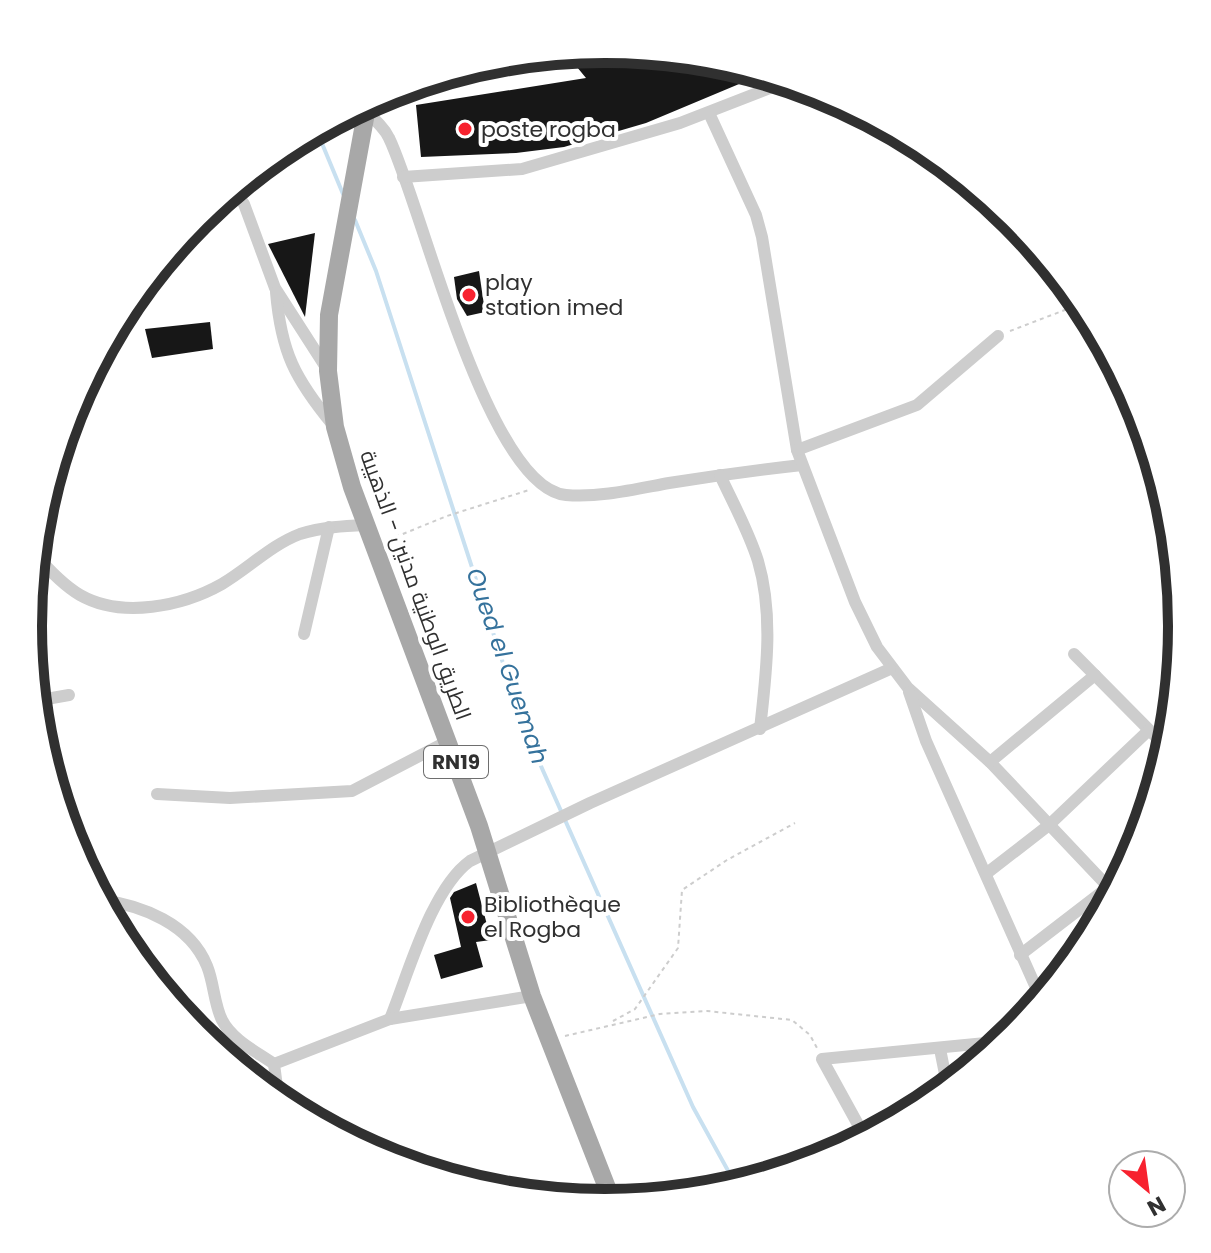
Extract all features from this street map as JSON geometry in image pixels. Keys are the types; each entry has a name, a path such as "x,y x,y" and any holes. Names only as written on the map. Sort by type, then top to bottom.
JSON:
{"main road":[{"name":"الطريق الوطنية مدنين - الذهيبة","path":"363,118 329,315 328,371 335,427 367,525 488,852 548,1041 608,1190"}],"street":[{"path":"403,177 522,169 593,151 709,113 771,88"},
{"path":"709,113 756,215 797,450 855,602 890,669 990,762 1106,885"},
{"path":"372,114 390,138 447,310 474,372 514,451 541,487 567,495 615,492 802,465"},
{"path":"239,199 275,288 328,371"},
{"path":"275,288 281,338 289,361 308,394 335,427"},
{"path":"797,450 917,405 998,336"},
{"path":"720,475 752,546 764,586 767,632 760,729"},
{"path":"46,565 58,578 92,600 123,606 171,604 224,583 276,546 329,527 367,525"},
{"path":"304,634 329,527"},
{"path":"1074,654 1157,738"},
{"path":"390,1019 448,885 463,867 488,852 890,669"},
{"path":"990,762 1095,675"},
{"path":"908,688 926,741 1036,989"},
{"path":"47,699 69,695"},
{"path":"987,873 1049,825 1149,730"},
{"path":"157,794 221,798 352,791 448,741"},
{"path":"1020,955 1098,901"},
{"path":"115,904 151,913 187,936 207,966 222,1020 239,1040 274,1064 277,1084"},
{"path":"274,1064 390,1019 532,996"},
{"path":"860,1129 822,1059 984,1044"},
{"path":"940,1049 945,1076"}],"path":[{"path":"998,336 1070,308"},
{"path":"376,546 435,520 541,487"},
{"path":"609,1024 635,1009 678,948 682,890 717,866 795,823"},
{"path":"548,1041 660,1014 707,1011 775,1016 801,1025 822,1059"}],"building":[{"path":"574,64 642,64 746,81 646,123 564,147 516,153 421,157 416,105 586,78"},
{"path":"315,233 305,317 268,244"},
{"name":"play station imed","path":"479,271 485,312 467,316 457,299 454,277"},
{"path":"210,322 213,349 152,358 145,329"},
{"path":"476,883 491,940 476,942 483,967 441,979 434,955 461,947 450,898 454,892"}],"waterway":[{"name":"Oued el Guemah","path":"321,140 343,194"},
{"name":"Oued el Guemah","path":"355,220 376,271 524,728 693,1107 731,1176"}],"place":[{"name":"poste rogba","path":"465,129"},
{"name":"play station imed","path":"469,295"},
{"name":"Bibliothèque el Rogba","path":"468,917"}]}
